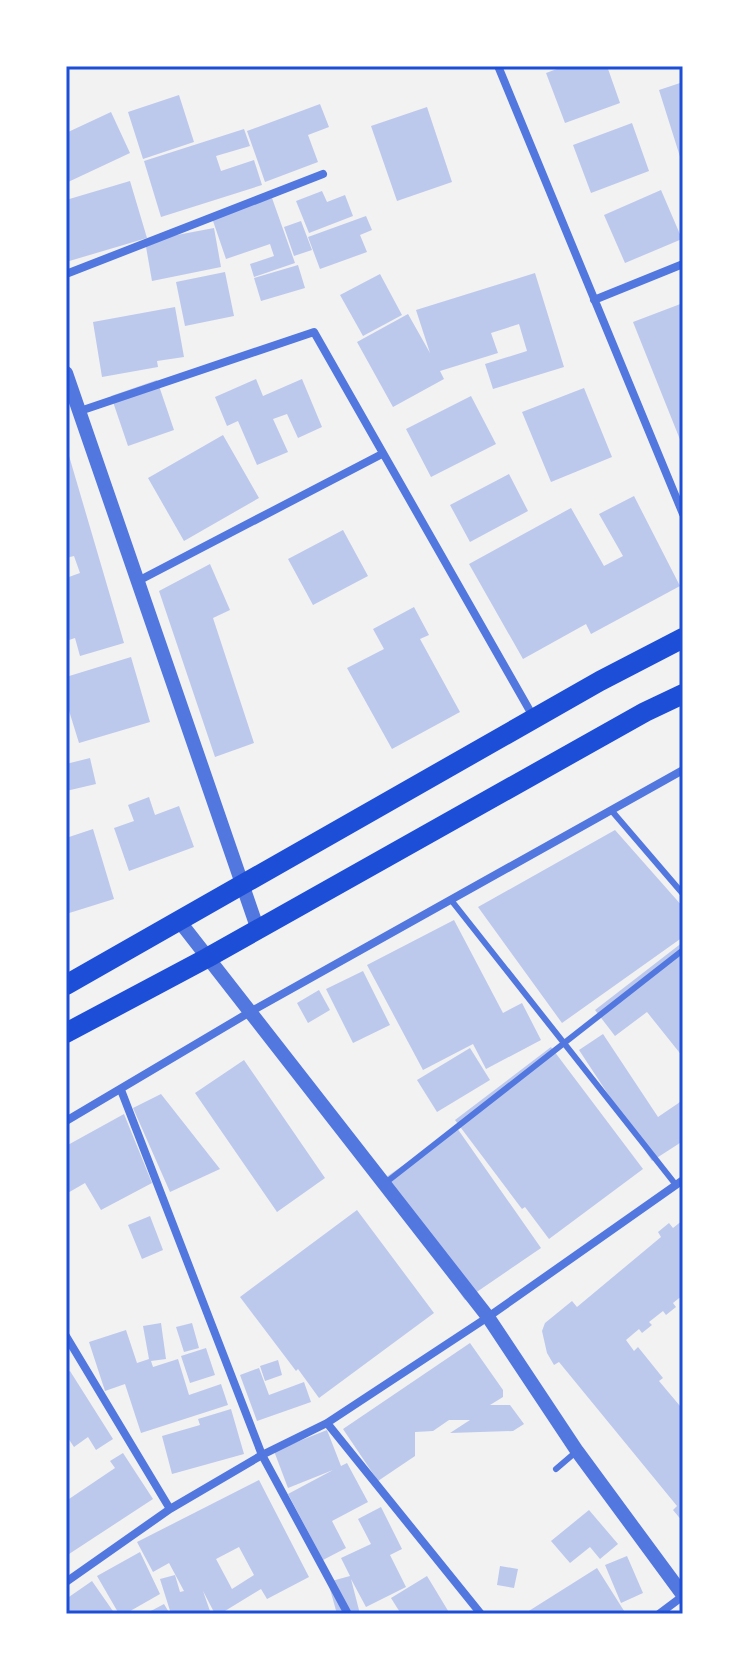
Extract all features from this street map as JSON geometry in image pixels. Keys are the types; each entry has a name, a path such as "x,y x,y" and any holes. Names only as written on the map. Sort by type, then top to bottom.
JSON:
{"main road":[{"path":"66,985 534,719 683,638"},
{"path":"66,1033 258,930 645,712 683,694"}],"street":[{"path":"498,66 683,514"},
{"path":"66,274 323,174"},
{"path":"594,300 683,264"},
{"path":"80,411 314,332 534,719"},
{"path":"66,373 258,930"},
{"path":"137,582 382,454"},
{"path":"66,1121 250,1012 683,770"},
{"path":"180,922 488,1317 577,1451 683,1596 659,1614"},
{"path":"121,1090 262,1455 348,1614"},
{"path":"66,1582 170,1509 262,1455 327,1423 488,1317 680,1182"},
{"path":"66,1336 170,1509"},
{"path":"327,1423 481,1614"}],"lane":[{"path":"611,810 683,894"},
{"path":"451,900 564,1043 680,1182"},
{"path":"384,1184 683,950"},
{"path":"556,1469 577,1451"}],"building":[{"path":"565,66 607,66 620,103 565,123 546,73"},
{"path":"683,82 683,163 682,163 659,90"},
{"path":"179,95 194,142 143,159 128,112"},
{"path":"320,104 329,127 308,135 318,162 265,182 247,131"},
{"path":"427,107 452,182 397,201 371,126"},
{"path":"111,112 130,153 66,183 66,133"},
{"path":"632,123 649,171 591,193 573,145"},
{"path":"244,129 250,146 216,156 221,171 254,160 262,185 161,217 144,161"},
{"path":"130,181 147,238 66,262 66,200"},
{"path":"661,190 682,239 625,263 604,215"},
{"path":"322,191 327,202 345,195 353,216 309,233 296,201"},
{"path":"272,198 295,263 254,277 250,264 274,256 270,244 226,259 212,218"},
{"path":"366,216 372,230 360,235 367,252 320,269 308,237"},
{"path":"301,221 312,250 294,256 284,227"},
{"path":"214,228 221,267 152,281 145,241"},
{"path":"298,265 305,288 261,301 254,278"},
{"path":"225,272 234,316 185,326 176,282"},
{"path":"535,273 564,367 493,389 485,364 527,351 519,324 491,333 498,353 440,371 444,379 393,407 357,342 408,314 430,353 416,310"},
{"path":"380,274 402,315 363,336 340,295"},
{"path":"683,303 683,447 633,322"},
{"path":"175,307 184,357 157,361 158,367 102,377 93,322"},
{"path":"256,379 263,396 302,379 322,427 298,438 287,414 273,419 288,452 257,465 238,421 227,426 215,397"},
{"path":"157,380 174,430 128,446 111,396"},
{"path":"584,388 612,457 551,482 522,412"},
{"path":"471,396 496,444 431,477 406,429"},
{"path":"223,435 259,498 184,541 148,478"},
{"path":"67,449 124,643 80,656 75,638 66,641 66,578 80,573 74,556 66,558"},
{"path":"509,474 528,511 470,542 450,505"},
{"path":"634,496 680,586 591,634 586,624 523,659 469,564 571,508 604,566 623,556 599,514"},
{"path":"343,530 368,576 313,605 288,559"},
{"path":"210,564 230,610 213,618 254,743 215,757 159,591"},
{"path":"414,607 429,635 420,639 460,712 392,749 347,668 384,649 373,629"},
{"path":"131,657 150,722 79,743 66,701 66,677"},
{"path":"90,758 96,784 66,791 66,764"},
{"path":"149,797 155,815 179,806 194,847 129,871 114,828 134,821 128,805"},
{"path":"93,829 114,899 66,914 66,838"},
{"path":"615,830 683,907 683,937 562,1023 478,907"},
{"path":"454,920 503,1013 522,1003 541,1040 486,1069 473,1044 423,1070 367,965"},
{"path":"683,942 683,1057 647,1012 615,1036 595,1010"},
{"path":"363,971 390,1025 353,1043 326,989"},
{"path":"319,990 330,1010 308,1023 297,1003"},
{"path":"603,1034 658,1117 683,1100 683,1141 652,1161 579,1050"},
{"path":"551,1047 643,1169 549,1239 525,1207 522,1209 455,1120"},
{"path":"470,1048 490,1080 437,1112 417,1080"},
{"path":"244,1060 325,1178 277,1212 195,1093"},
{"path":"161,1094 220,1169 170,1192 133,1108"},
{"path":"124,1114 152,1183 101,1210 85,1183 66,1194 66,1146"},
{"path":"457,1128 541,1248 465,1300 382,1180"},
{"path":"357,1210 434,1313 319,1398 240,1297"},
{"path":"150,1216 163,1250 142,1259 128,1225"},
{"path":"683,1220 683,1295 673,1303 676,1307 666,1315 663,1311 649,1322 652,1325 642,1333 639,1329 626,1340 634,1351 638,1347 663,1378 659,1381 680,1406 683,1403 683,1522 673,1510 677,1506 559,1362 554,1365 547,1353 542,1331 545,1323 572,1301 577,1307 661,1237 658,1232 669,1223 673,1228"},
{"path":"161,1323 166,1359 151,1361 153,1367 178,1359 189,1395 221,1384 228,1405 141,1433 125,1384 105,1391 89,1342 126,1330 137,1363 149,1359 143,1326"},
{"path":"192,1323 199,1348 184,1352 176,1327"},
{"path":"470,1343 503,1390 503,1397 490,1405 510,1405 524,1424 513,1431 450,1433 470,1420 449,1420 433,1431 415,1432 415,1456 378,1481 343,1429"},
{"path":"206,1348 215,1375 190,1383 181,1356"},
{"path":"278,1360 282,1375 265,1381 260,1366"},
{"path":"259,1368 269,1395 304,1382 311,1402 257,1421 240,1375"},
{"path":"70,1371 113,1439 96,1450 88,1437 74,1447 66,1435 66,1374"},
{"path":"231,1409 244,1454 172,1474 162,1436 200,1425 198,1419"},
{"path":"327,1430 341,1466 347,1463 368,1502 332,1521 346,1548 323,1560 288,1494 333,1470 288,1488 274,1451"},
{"path":"123,1453 153,1499 66,1556 66,1501 115,1468 110,1461"},
{"path":"259,1480 309,1577 267,1599 261,1589 220,1614 215,1614 203,1591 211,1614 171,1614 160,1579 175,1575 180,1592 184,1591 169,1563 153,1572 137,1542","holes":["239,1547 254,1575 232,1589 216,1559"]},
{"path":"381,1507 402,1549 390,1555 406,1587 366,1607 351,1579 360,1614 337,1614 328,1582 350,1576 341,1558 371,1544 358,1519"},
{"path":"589,1510 618,1544 600,1559 590,1547 570,1563 551,1541"},
{"path":"140,1552 160,1594 125,1614 119,1614 97,1576"},
{"path":"627,1556 643,1593 621,1603 605,1565"},
{"path":"500,1566 518,1569 514,1588 497,1585"},
{"path":"597,1568 626,1614 524,1614"},
{"path":"427,1576 450,1614 401,1614 391,1598"},
{"path":"92,1581 115,1614 66,1614 66,1599"},
{"path":"164,1604 170,1614 149,1612"}]}
